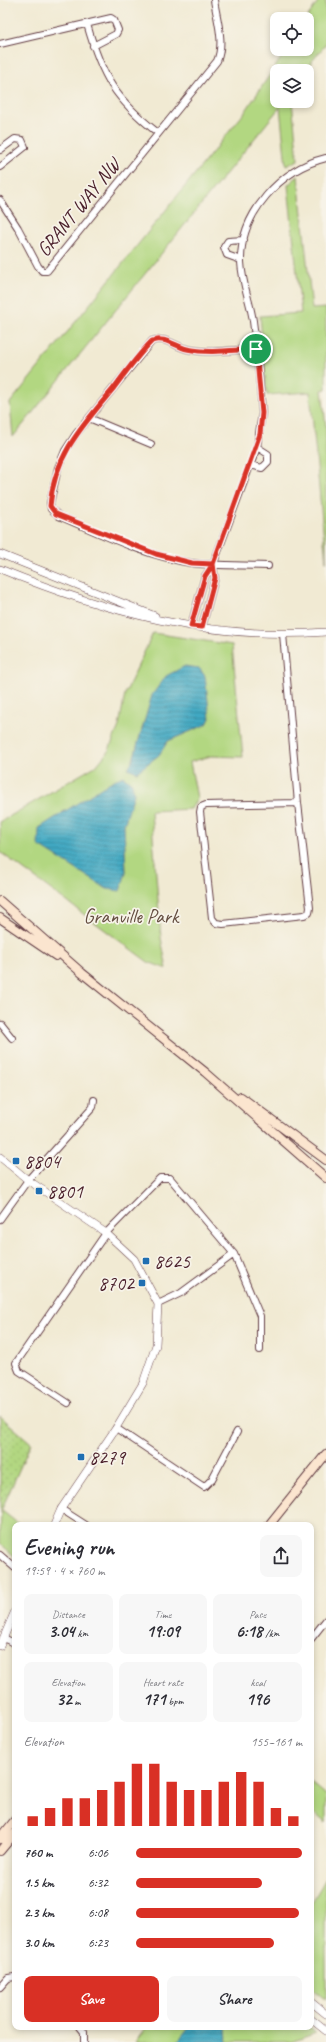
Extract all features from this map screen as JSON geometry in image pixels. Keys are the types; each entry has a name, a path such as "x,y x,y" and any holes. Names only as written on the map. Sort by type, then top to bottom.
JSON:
{"main road":[{"path":"0,901 82,973 205,1072 326,1178"},
{"path":"0,918 82,973"},
{"path":"205,1072 326,1160"},
{"path":"271,1522 326,1454"},
{"path":"0,1839 12,1824"},
{"path":"0,1851 12,1837"}],"street":[{"name":"GRANT WAY NW","path":"0,200 18,228 38,266 42,271 47,271 217,61 221,52 214,0"},
{"path":"0,44 110,18 116,22 118,30 116,34 93,46"},
{"path":"87,24 93,46 108,80 120,99 135,115 158,133"},
{"path":"0,150 15,139 22,140 25,147 0,167"},
{"path":"191,626 205,576 213,564 257,447 262,413 253,321 244,286 241,260 244,240 253,217 274,187 295,170 326,158"},
{"path":"241,260 227,255 224,247 228,241 244,240"},
{"path":"256,349 200,351 181,347 164,340 154,340 72,439 60,462 50,503 53,512 151,553 177,560 213,564 268,566"},
{"path":"89,418 151,444"},
{"path":"250,465 262,468 268,462 268,454 257,447"},
{"path":"0,554 165,620"},
{"path":"202,627 215,578 213,564"},
{"path":"0,569 91,603 129,614 191,626 283,634 326,632"},
{"path":"283,634 298,803 310,908 309,913 297,916 223,924 216,923 212,918 200,812 202,808 206,805 298,803"},
{"path":"0,1023 12,1038"},
{"path":"0,1219 28,1180 93,1107 94,1100"},
{"path":"0,1157 28,1180 106,1233 134,1259 158,1304 156,1345 143,1383 116,1428 61,1510 55,1522"},
{"path":"68,1403 20,1371 16,1363 106,1233 160,1178 170,1178 234,1254 260,1316 260,1350"},
{"path":"158,1304 181,1293 234,1254"},
{"path":"116,1428 204,1487 212,1479 237,1432"},
{"path":"61,1510 81,1522"},
{"path":"0,1555 12,1565"},
{"path":"0,1646 12,1618"},
{"path":"314,1635 326,1620"},
{"path":"4,1638 12,1642"},
{"path":"0,1987 8,1978 12,1977"},
{"path":"314,2004 326,2014"},
{"path":"314,2021 326,2031"},
{"path":"82,2030 84,2032 84,2042"}],"green space":[{"path":"319,0 326,0 326,44 310,64 277,64 282,56 314,56 314,12 311,12"},
{"path":"270,74 270,108 279,108 13,437 10,403 245,112"},
{"path":"280,108 293,108 298,160 286,166"},
{"path":"298,176 312,309 326,308 326,389 322,390 326,428 326,562 310,392 267,395 260,316 301,313 288,185"},
{"name":"Granville Park","path":"153,633 232,645 243,757 211,756 190,762 197,798 191,809 151,811 161,938 167,969 148,962 0,852 0,822 97,765 109,750 119,726 125,694","holes":["210,718 207,724 168,741 128,768 133,760 145,719","134,794 124,825 126,873 62,812"]},
{"path":"0,1416 31,1443 0,1513"},
{"path":"1,1510 16,1522 12,1522 12,1554 0,1543"},
{"path":"314,1785 326,1795 326,1823 314,1813"},
{"path":"326,1878 326,2000 314,1990 314,1899"},
{"path":"145,2030 312,2030 316,2033 291,2042 135,2042"}],"water":[{"path":"185,666 199,668 205,676 210,718 207,724 168,741 159,755 137,772 128,768 133,760 152,695 166,676"},
{"path":"123,776 132,783 134,794 124,825 126,873 120,891 107,889 38,845 39,828 112,781"},
{"path":"187,2030 226,2030 227,2042 177,2042"}],"place":[{"name":"8804","path":"16,1161"},
{"name":"8801","path":"39,1191"},
{"name":"8625","path":"146,1261"},
{"name":"8702","path":"142,1283"},
{"name":"8279","path":"81,1457"}],"route":[{"path":"256,349 206,351 188,349 161,339 152,341 76,434 62,456 56,476 50,506 51,510 56,514 156,554 192,563 213,564 215,578 202,627 191,626 205,576 213,564 257,447 262,413 256,349"}]}
